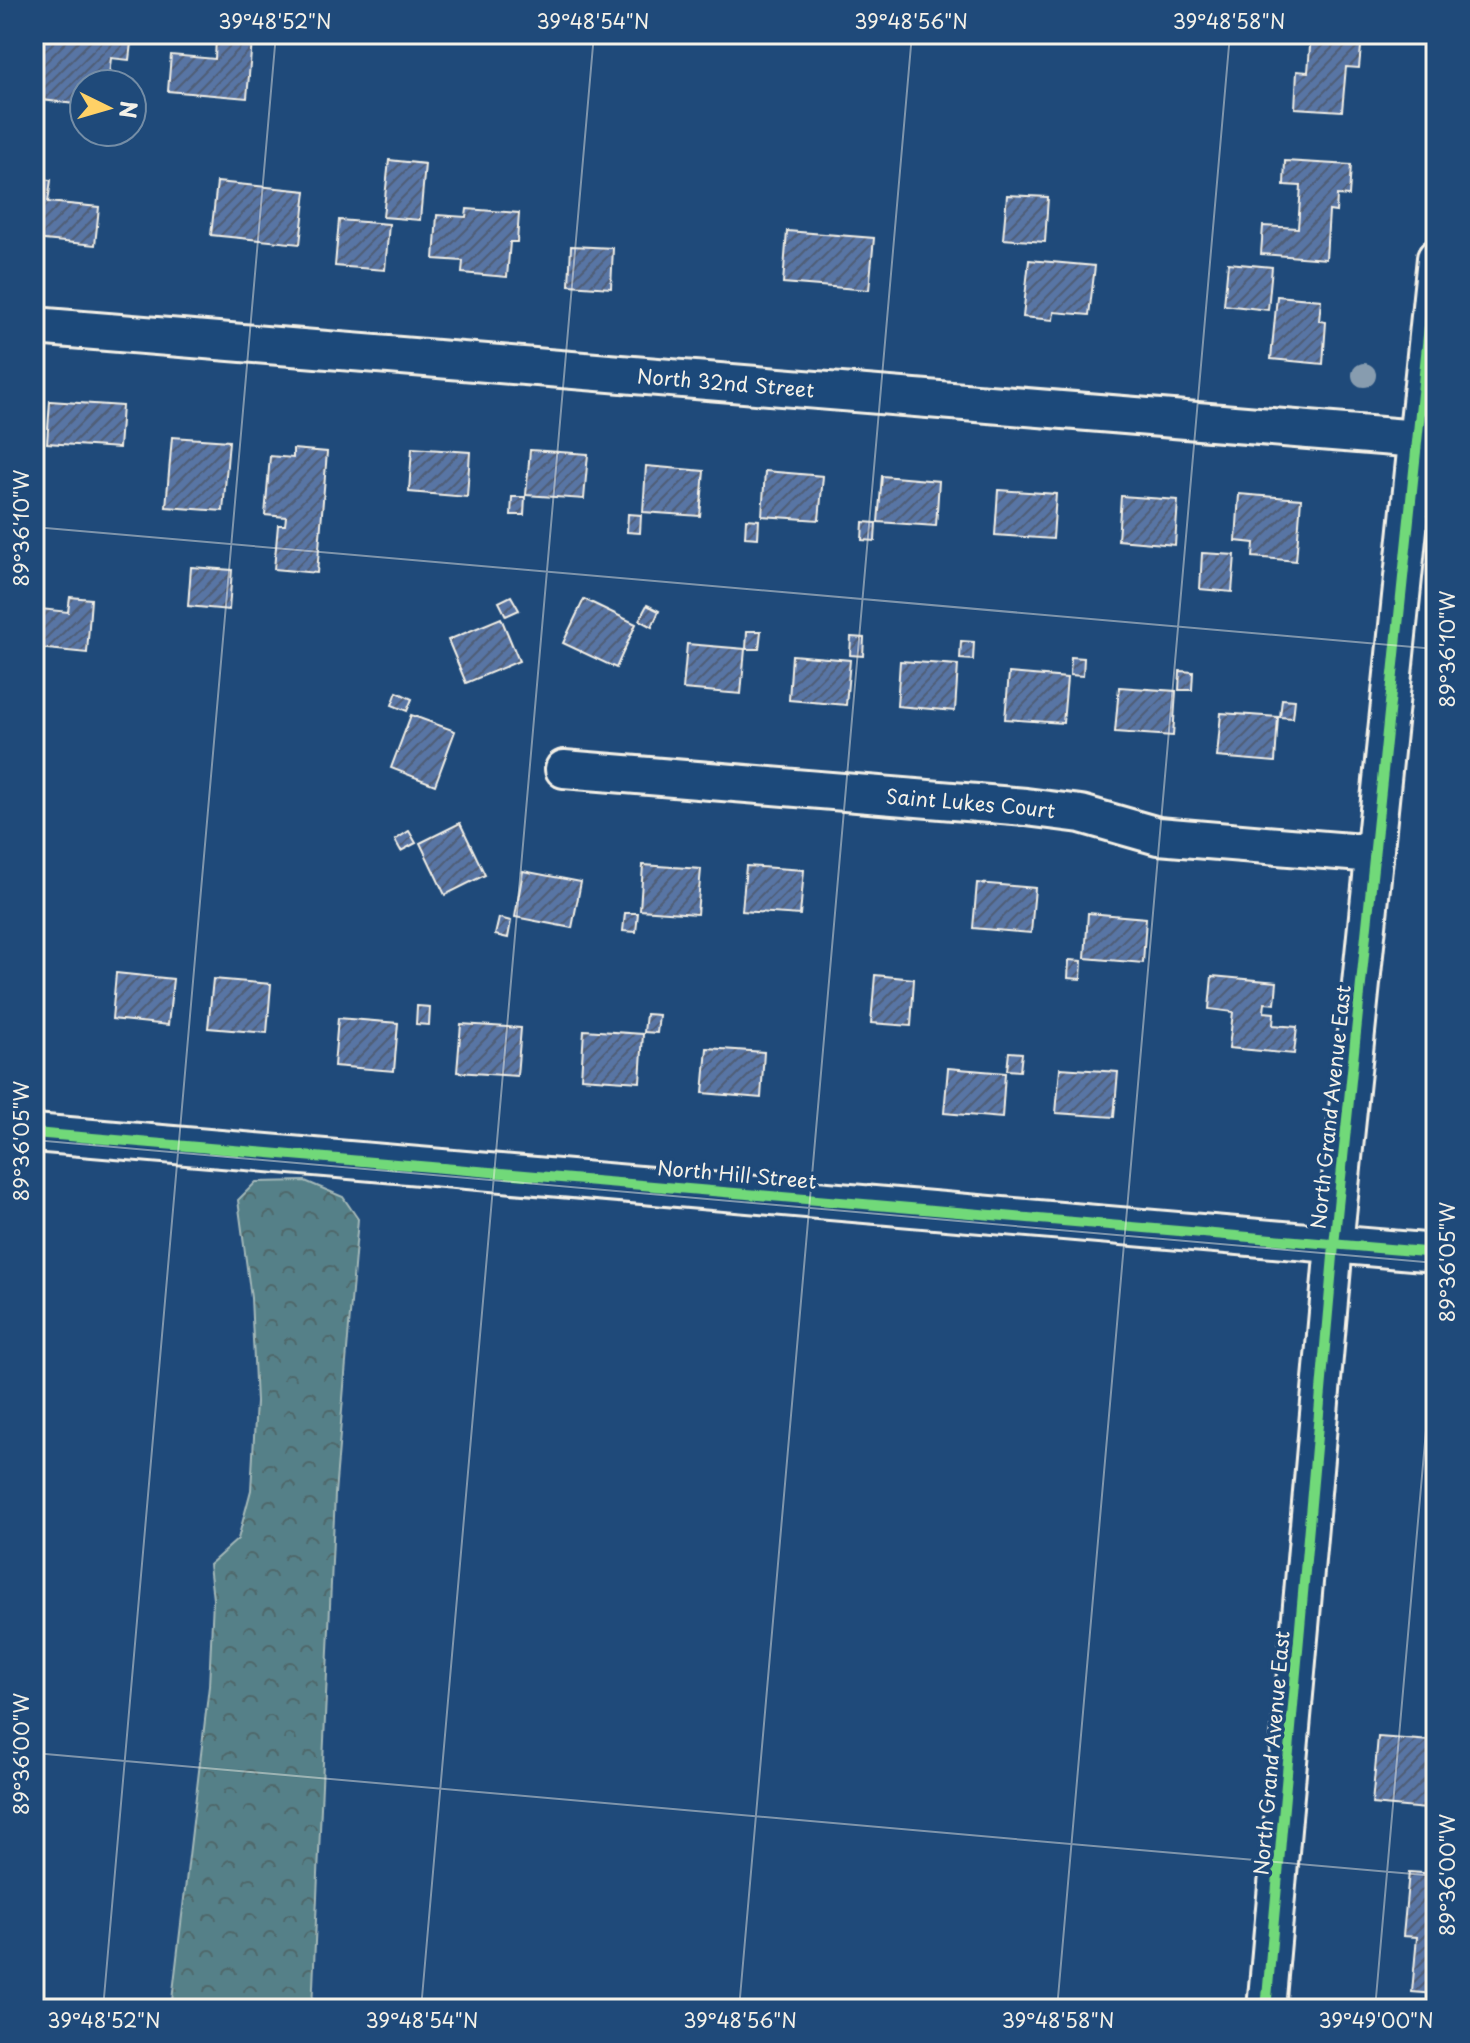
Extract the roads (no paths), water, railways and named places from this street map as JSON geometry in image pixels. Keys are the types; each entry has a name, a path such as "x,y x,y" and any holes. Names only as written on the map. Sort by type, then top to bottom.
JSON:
{"street":[{"name":"North Grand Avenue East","path":"1266,2009 1334,1245 1436,258"},
{"name":"North 32nd Street","path":"34,326 1418,439"},
{"name":"Saint Lukes Court","path":"564,769 1026,807 1081,814 1158,836 1374,854"},
{"name":"North Hill Street","path":"34,1133 1436,1253"}]}
